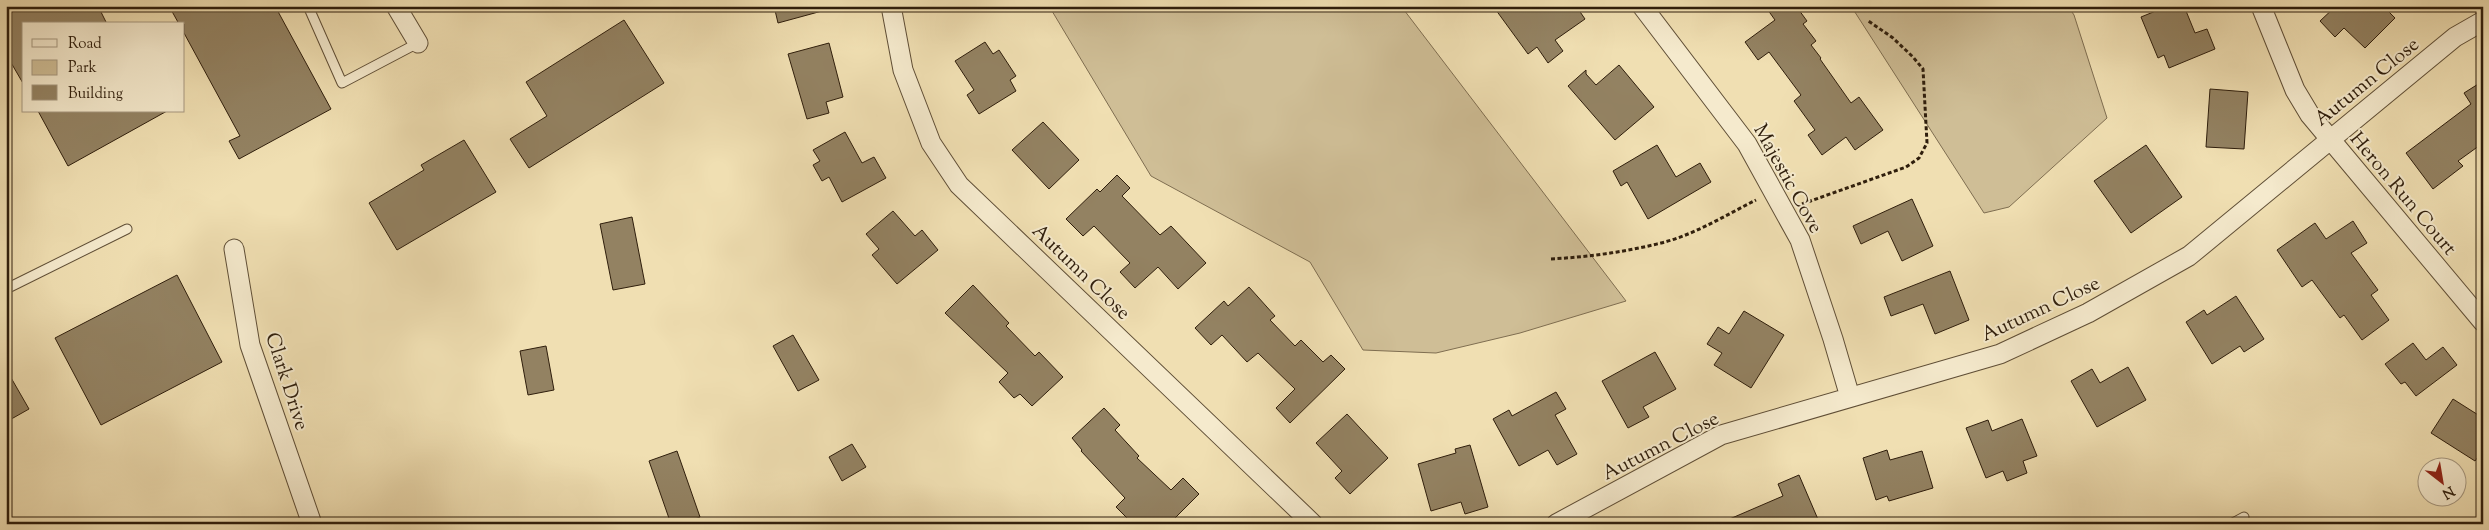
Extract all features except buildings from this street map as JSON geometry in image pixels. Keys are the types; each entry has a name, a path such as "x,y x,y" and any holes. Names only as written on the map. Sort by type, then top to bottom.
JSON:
{"street":[{"path":"396,6 418,43"},
{"name":"Autumn Close","path":"891,6 902,70 931,143 959,185 1313,524"},
{"name":"Majestic Cove","path":"1642,6 1747,144 1800,240 1850,396"},
{"name":"Heron Run Court","path":"2261,6 2295,90 2310,115 2483,322"},
{"name":"Autumn Close","path":"1556,524 1721,435 2000,354 2088,313 2189,256 2455,37 2483,22"},
{"name":"Clark Drive","path":"234,249 250,345 312,524"}],"lane":[{"path":"308,6 342,83 418,43"},
{"path":"6,289 127,229"},
{"path":"2231,524 2244,517"}],"path":[{"path":"1798,206 1906,167 1920,158 1927,143 1923,69 1914,57 1893,38 1867,20"},
{"path":"1551,259 1597,256 1663,243 1708,224 1764,196"}],"green space":[{"path":"1049,6 1401,6 1626,301 1520,333 1436,353 1363,350 1310,262 1151,176"},
{"path":"1851,6 2068,6 2074,15 2107,118 2009,207 1984,213"}]}
